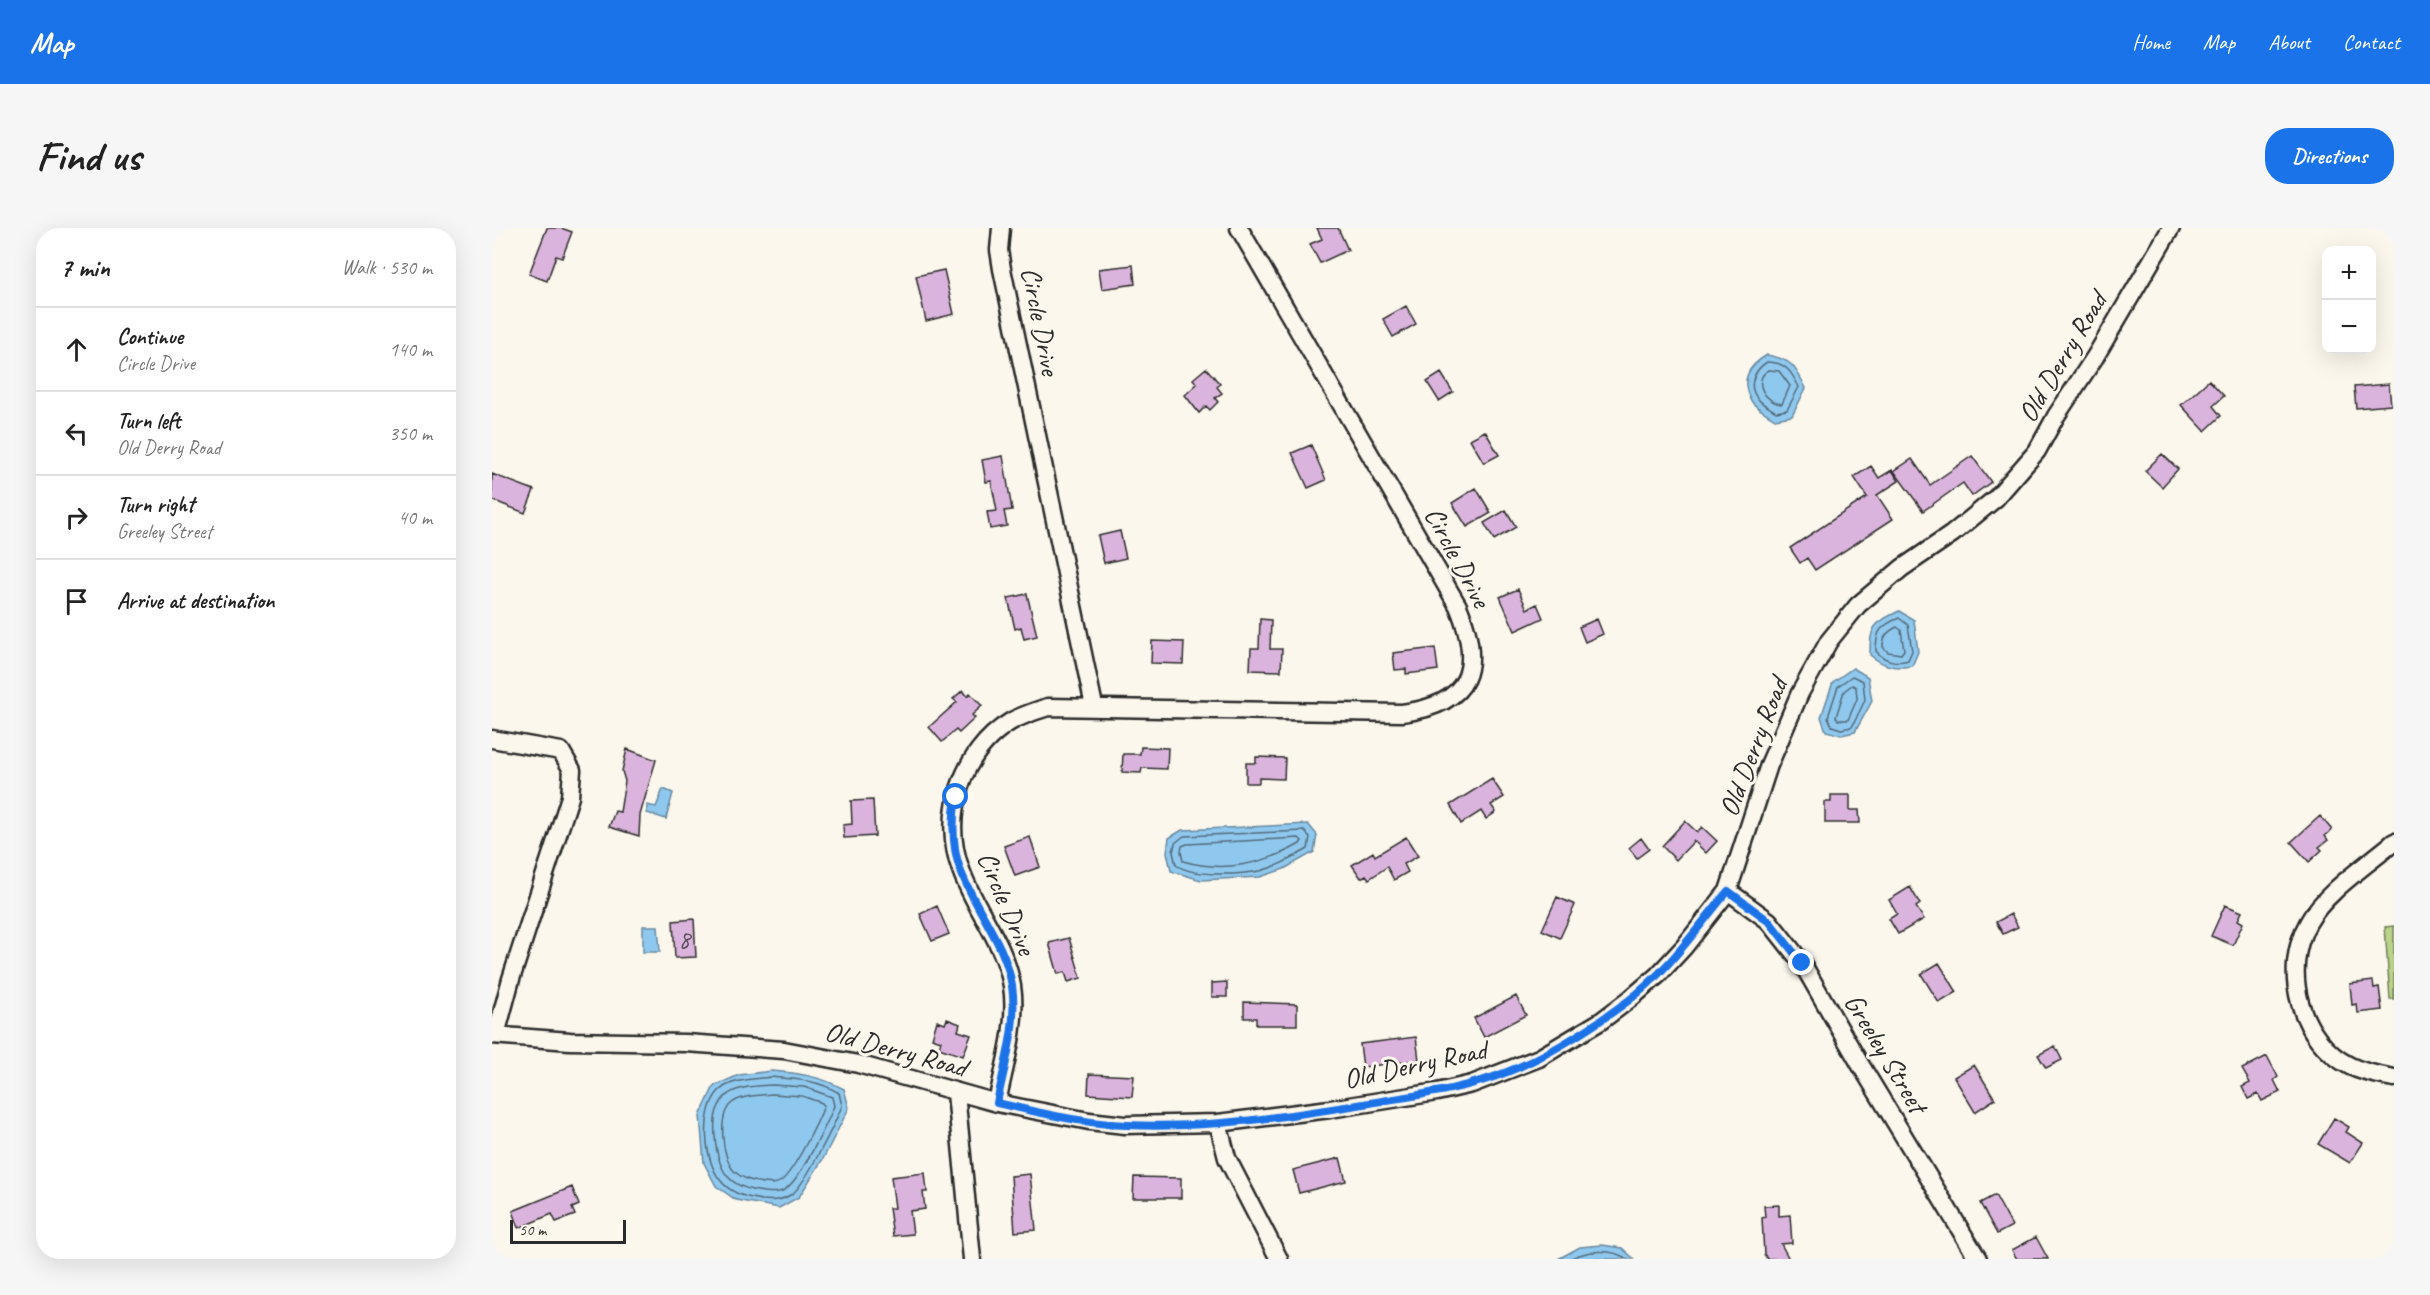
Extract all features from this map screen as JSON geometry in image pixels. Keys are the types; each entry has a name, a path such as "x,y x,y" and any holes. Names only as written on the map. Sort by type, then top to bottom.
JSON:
{"street":[{"name":"Circle Drive","path":"1001,228 999,250 1002,269 1094,706"},
{"name":"Circle Drive","path":"997,1103 1012,1023 1012,987 1002,952 961,870 953,834 956,797 970,763 994,734 1010,722 1048,707 1402,713 1437,705 1453,695 1465,681 1471,663 1471,643 1458,606 1239,228"},
{"name":"Old Derry Road","path":"494,1035 570,1041 686,1043 784,1050 858,1064 956,1094 1089,1121 1125,1125 1218,1123 1330,1109 1437,1092 1489,1078 1539,1058 1630,999 1658,975 1684,947 1728,891 1740,861 1769,765 1800,693 1829,640 1858,605 1902,568 1952,534 1996,498 2037,451 2171,228"},
{"path":"492,739 561,751 572,770 570,797 494,1035"},
{"path":"2394,842 2318,909 2307,924 2300,941 2295,977 2303,1012 2321,1043 2348,1066 2364,1073 2394,1078"},
{"name":"Greeley Street","path":"1728,891 1769,921 1802,963 1978,1259"},
{"path":"956,1094 972,1259"},
{"path":"1218,1123 1227,1158 1280,1259"}],"green space":[{"path":"2394,926 2394,999 2390,999 2385,927"}],"water":[{"path":"1767,355 1787,361 1799,374 1806,388 1792,416 1775,419 1759,409 1748,394 1746,381 1750,369"},
{"path":"1899,611 1914,620 1918,652 1912,666 1890,666 1870,655 1872,632 1875,627"},
{"path":"1853,668 1868,677 1872,701 1855,732 1841,735 1826,731 1821,717 1833,682"},
{"path":"663,789 673,793 666,819 647,813 647,805 656,807"},
{"path":"1308,824 1317,835 1314,852 1284,869 1260,877 1201,880 1171,871 1167,852 1169,838 1182,830"},
{"path":"643,926 658,926 660,952 643,952"},
{"path":"772,1071 809,1076 844,1089 849,1108 823,1159 799,1197 779,1208 736,1200 716,1186 704,1163 700,1116 714,1086 739,1075"},
{"path":"1602,1245 1622,1248 1634,1259 1558,1259 1580,1247"}],"building":[{"path":"547,228 561,228 572,232 562,258 556,256 547,281 529,274"},
{"path":"1317,228 1338,228 1348,250 1320,263 1310,244 1322,239"},
{"path":"1133,265 1135,284 1102,289 1099,269"},
{"path":"944,270 954,314 926,321 916,276"},
{"path":"1406,306 1416,324 1393,337 1383,319"},
{"path":"1206,368 1220,384 1217,387 1222,393 1215,398 1218,402 1210,410 1206,406 1199,413 1185,395 1197,384 1193,379"},
{"path":"1441,373 1453,392 1439,401 1427,382"},
{"path":"2209,380 2224,396 2213,406 2221,416 2205,431 2181,405"},
{"path":"2389,384 2391,405 2356,408 2354,387"},
{"path":"1485,431 1499,455 1484,463 1470,439"},
{"path":"1311,445 1326,480 1308,488 1292,453"},
{"path":"2162,454 2178,469 2162,487 2145,471"},
{"path":"1003,456 1012,510 1004,511 1007,526 990,529 987,512 997,511 991,481 986,482 982,460"},
{"path":"1972,456 1991,482 1972,496 1963,483 1923,511 1894,471 1912,459 1930,485"},
{"path":"1871,466 1879,478 1892,470 1899,481 1877,495 1893,519 1815,570 1807,558 1800,563 1790,548 1867,497 1854,477"},
{"path":"492,474 534,490 525,513 492,500"},
{"path":"1476,488 1491,513 1467,527 1452,503"},
{"path":"1506,510 1516,527 1494,540 1484,523"},
{"path":"1120,531 1126,558 1104,563 1098,536"},
{"path":"1518,589 1527,609 1537,604 1543,618 1515,631 1500,597"},
{"path":"1027,594 1037,636 1024,639 1021,627 1015,629 1008,598"},
{"path":"1260,619 1271,620 1270,649 1282,649 1281,671 1250,670 1251,648 1259,648"},
{"path":"1597,619 1603,634 1585,642 1579,627"},
{"path":"1152,641 1184,642 1183,664 1151,663"},
{"path":"1435,648 1438,670 1406,674 1406,669 1395,670 1393,653"},
{"path":"963,690 967,696 970,693 982,706 972,715 975,718 959,733 956,730 942,742 929,727 957,702 953,699"},
{"path":"1141,747 1168,748 1167,769 1142,768 1141,773 1122,772 1123,754 1140,754"},
{"path":"627,749 656,760 640,815 639,836 609,827 615,811 620,812 625,781 622,771"},
{"path":"1256,757 1285,758 1284,779 1259,778 1259,783 1246,783 1246,763 1256,763"},
{"path":"1492,779 1504,797 1491,805 1496,812 1486,819 1481,811 1461,824 1450,805"},
{"path":"1831,795 1850,795 1850,810 1859,810 1860,823 1825,823 1825,802 1831,802"},
{"path":"873,800 875,836 844,838 843,825 852,824 851,801"},
{"path":"2320,816 2332,830 2325,836 2328,840 2319,847 2322,850 2309,862 2291,842"},
{"path":"1685,821 1697,832 1702,827 1717,841 1706,853 1694,841 1676,860 1662,846"},
{"path":"1030,837 1040,867 1015,876 1004,846"},
{"path":"1406,837 1418,856 1404,864 1408,872 1394,880 1387,867 1369,879 1366,875 1361,878 1352,865 1373,852 1375,856"},
{"path":"1641,838 1649,849 1637,858 1629,848"},
{"path":"1910,887 1920,904 1916,907 1924,919 1898,934 1889,919 1897,914 1889,900"},
{"path":"1557,897 1575,905 1560,938 1542,930"},
{"path":"2225,905 2242,912 2238,920 2243,923 2233,945 2211,936"},
{"path":"937,906 949,934 932,941 920,914"},
{"path":"2011,914 2018,927 2003,934 1996,922"},
{"path":"694,919 696,957 675,958 673,921"},
{"path":"1069,938 1081,978 1068,982 1065,972 1058,974 1049,943"},
{"path":"1939,963 1957,992 1939,1003 1921,974"},
{"path":"2373,981 2374,988 2379,987 2382,1010 2358,1013 2357,1004 2352,1005 2350,984"},
{"path":"1227,982 1227,997 1212,997 1212,983"},
{"path":"1516,996 1526,1015 1484,1037 1474,1018"},
{"path":"1244,1002 1297,1004 1297,1025 1256,1025 1256,1018 1244,1018"},
{"path":"947,1019 960,1024 958,1031 971,1035 963,1056 939,1048 941,1041 932,1038 937,1021 945,1024"},
{"path":"1416,1037 1419,1060 1363,1067 1360,1044"},
{"path":"2055,1046 2062,1060 2046,1068 2038,1055"},
{"path":"2267,1056 2278,1077 2274,1080 2280,1092 2262,1101 2258,1094 2248,1099 2242,1087 2250,1083 2242,1069"},
{"path":"1974,1065 1995,1099 1975,1112 1954,1077"},
{"path":"1089,1074 1134,1076 1132,1097 1088,1094"},
{"path":"2334,1118 2349,1127 2346,1132 2363,1143 2350,1163 2318,1144"},
{"path":"1340,1158 1346,1181 1299,1193 1293,1170"},
{"path":"925,1173 927,1192 923,1192 925,1209 910,1211 913,1234 893,1236 889,1208 895,1208 891,1177"},
{"path":"1030,1174 1036,1230 1015,1232 1011,1176"},
{"path":"1134,1177 1181,1178 1181,1198 1133,1198"},
{"path":"572,1187 579,1205 572,1208 575,1215 556,1222 552,1214 519,1228 513,1211"},
{"path":"1995,1195 2012,1226 1997,1234 1980,1203"},
{"path":"1779,1205 1779,1216 1790,1215 1792,1243 1781,1244 1789,1259 1767,1259 1764,1254 1762,1218 1765,1217 1764,1206"},
{"path":"2036,1237 2048,1259 2017,1259 2012,1250"}],"route":[{"path":"956,797 953,834 961,870 1002,952 1012,987 1010,1041 997,1103 1089,1121 1125,1125 1182,1125 1218,1123 1330,1109 1437,1092 1472,1084 1539,1058 1601,1021 1658,975 1684,947 1728,891 1769,921 1802,963"}]}
